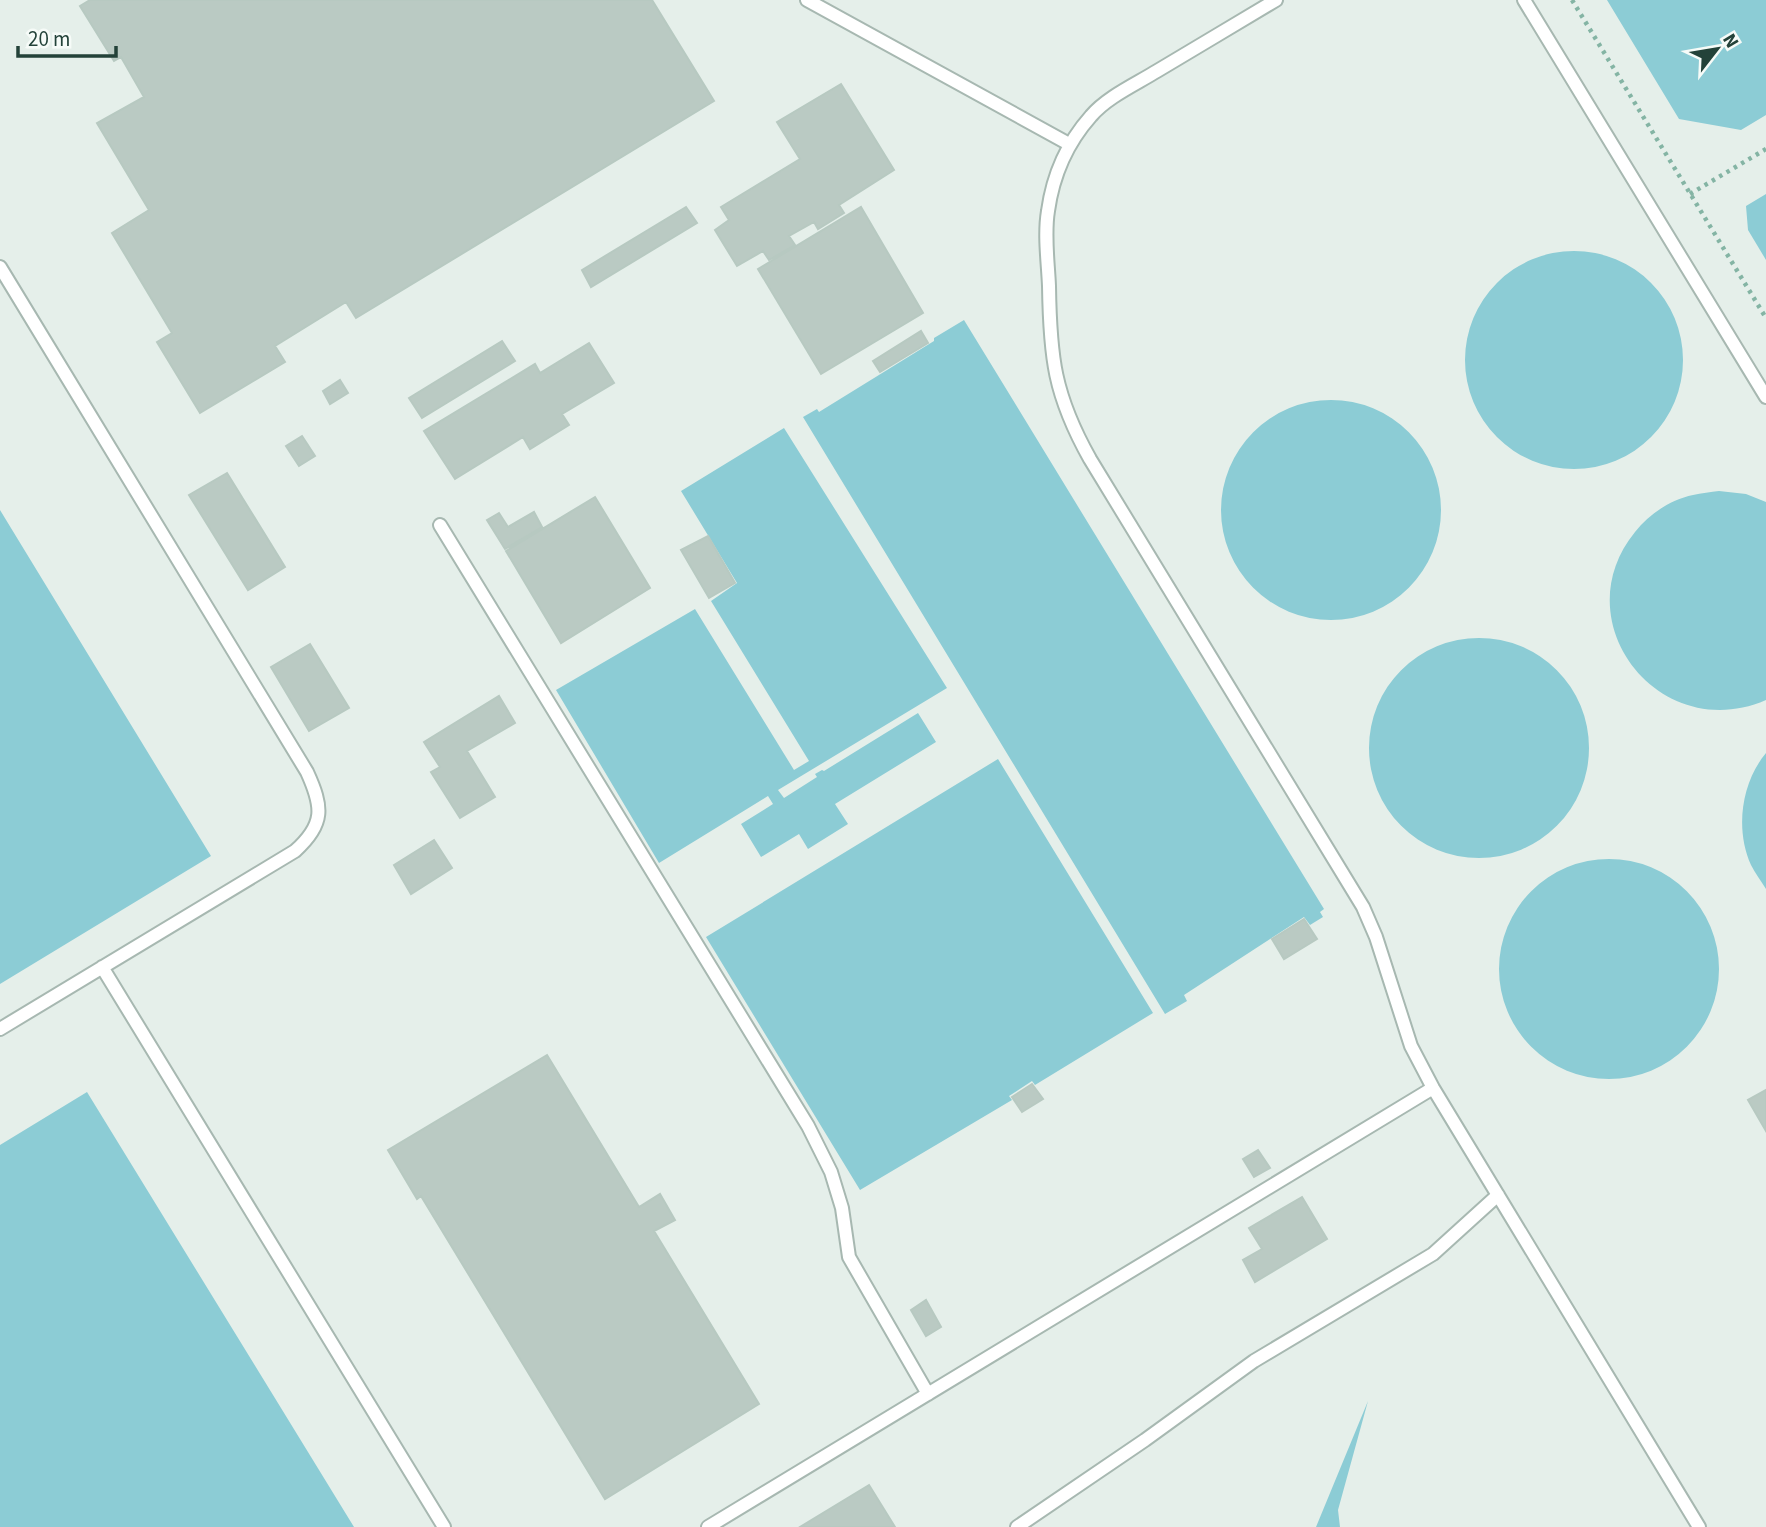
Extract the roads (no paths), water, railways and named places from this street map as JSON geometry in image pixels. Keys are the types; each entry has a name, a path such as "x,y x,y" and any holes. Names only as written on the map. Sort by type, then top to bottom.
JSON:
{"lane":[{"path":"807,0 1069,144"},
{"path":"1276,0 1128,88 1093,113 1069,144 1057,174 1047,213 1049,329 1054,369 1062,401 1073,430 1090,459 1363,907 1376,937 1411,1046 1433,1088 1699,1527"},
{"path":"1524,0 1766,397"},
{"path":"0,267 307,772 318,803 318,820 310,837 295,850 0,1029"},
{"path":"440,525 808,1126 835,1184 842,1208 849,1257 928,1394"},
{"path":"102,967 444,1527"},
{"path":"708,1527 1433,1088"},
{"path":"1017,1527 1145,1440 1254,1361 1433,1254 1498,1195"}],"water":[{"path":"1607,0 1766,0 1766,115 1741,130 1679,119"},
{"path":"1766,194 1766,260 1748,230 1746,206"},
{"path":"1585,251 1626,263 1659,291 1671,308 1679,328 1683,360 1679,392 1671,412 1643,445 1626,457 1606,465 1563,469 1522,457 1489,429 1477,412 1469,392 1465,349 1477,308 1505,275 1522,263 1542,255"},
{"path":"964,320 1324,909 1320,912 1323,917 1310,925 1304,917 1184,995 1187,1001 1165,1014 803,417 817,409 819,412"},
{"path":"1331,400 1373,408 1409,432 1433,468 1441,510 1433,552 1409,588 1373,612 1331,620 1289,612 1253,588 1229,552 1221,510 1229,468 1253,432 1289,408"},
{"path":"784,428 947,688 778,790 784,798 817,777 815,774 918,713 936,742 835,804 848,824 808,849 799,834 761,857 741,824 773,804 768,796 659,863 556,690 695,609 794,770 809,761 711,601 737,583 681,491"},
{"path":"1719,491 1746,494 1766,502 1766,700 1727,710 1691,706 1659,691 1633,667 1616,637 1610,603 1615,567 1641,525 1676,500"},
{"path":"0,510 211,856 0,984"},
{"path":"1479,638 1500,640 1531,651 1557,670 1576,696 1587,727 1587,769 1576,800 1557,826 1531,845 1500,856 1479,858 1458,856 1427,845 1401,826 1382,800 1371,769 1369,748 1371,727 1382,696 1401,670 1427,651 1458,640"},
{"path":"1766,753 1766,889 1746,851 1742,822 1746,792"},
{"path":"998,759 1153,1013 1035,1085 1032,1081 1009,1096 1012,1100 860,1190 706,937"},
{"path":"1609,859 1630,861 1661,872 1687,891 1706,917 1717,948 1717,990 1706,1021 1687,1047 1661,1066 1630,1077 1609,1079 1588,1077 1557,1066 1531,1047 1512,1021 1501,990 1499,969 1501,948 1512,917 1531,891 1557,872 1588,861"},
{"path":"87,1092 354,1527 0,1527 0,1145"},
{"path":"1368,1401 1338,1510 1340,1527 1316,1527"}]}
